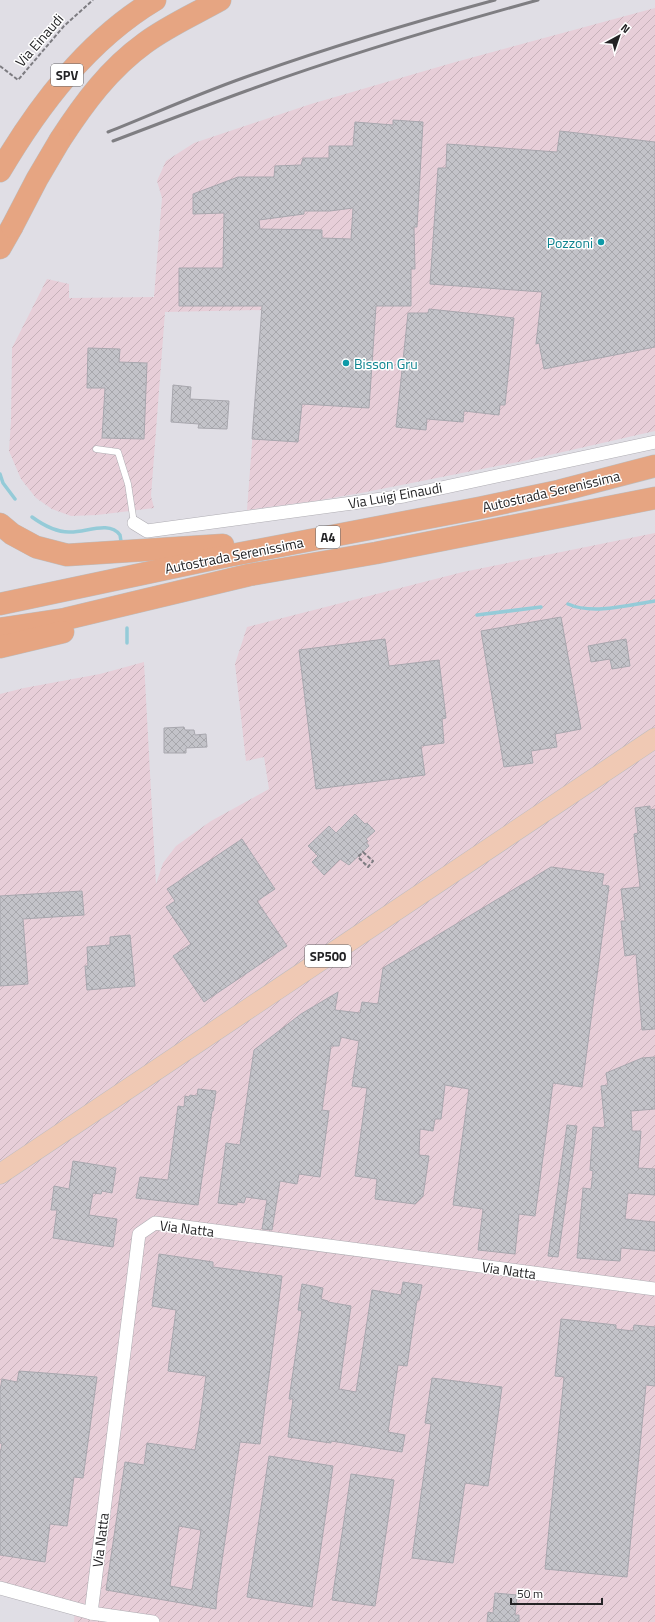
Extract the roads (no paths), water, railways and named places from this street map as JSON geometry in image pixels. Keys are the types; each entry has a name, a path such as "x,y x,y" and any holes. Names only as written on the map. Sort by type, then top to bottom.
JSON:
{"highway":[{"name":"SPV","path":"0,171 22,137 67,74 124,21 154,0"},
{"name":"SPV","path":"0,248 60,140 76,114 94,91 126,58 152,38 220,0"},
{"name":"Autostrada Serenissima","path":"0,604 81,588 167,568 479,508 655,466"},
{"name":"Autostrada Serenissima","path":"0,629 65,619 248,575 474,534 655,498"},
{"path":"0,524 12,534 36,547 67,555 294,543"},
{"path":"0,647 210,598 283,569"}],"main road":[{"name":"SP500","path":"0,1174 655,738"}],"street":[{"name":"Via Luigi Einaudi","path":"134,523 147,531 404,496 655,442"},
{"name":"Via Natta","path":"91,1612 139,1234 155,1223 655,1289"},
{"path":"0,1588 91,1612 152,1622"}],"lane":[{"path":"96,449 118,452 128,484 134,523"}],"waterway":[{"path":"0,474 3,483 15,499"},
{"path":"32,517 49,528 64,532 75,532 96,528 110,528 120,535 121,541"},
{"path":"568,604 588,609 599,609 622,607 655,601"},
{"path":"477,615 541,607"},
{"path":"127,628 127,643"}],"railway":[{"path":"108,132 209,91 305,56 368,36 495,0"},
{"path":"113,141 246,91 318,66 428,31 538,0"}],"place":[{"name":"Pozzoni","path":"601,242"},
{"name":"Bisson Gru","path":"346,363"}]}
